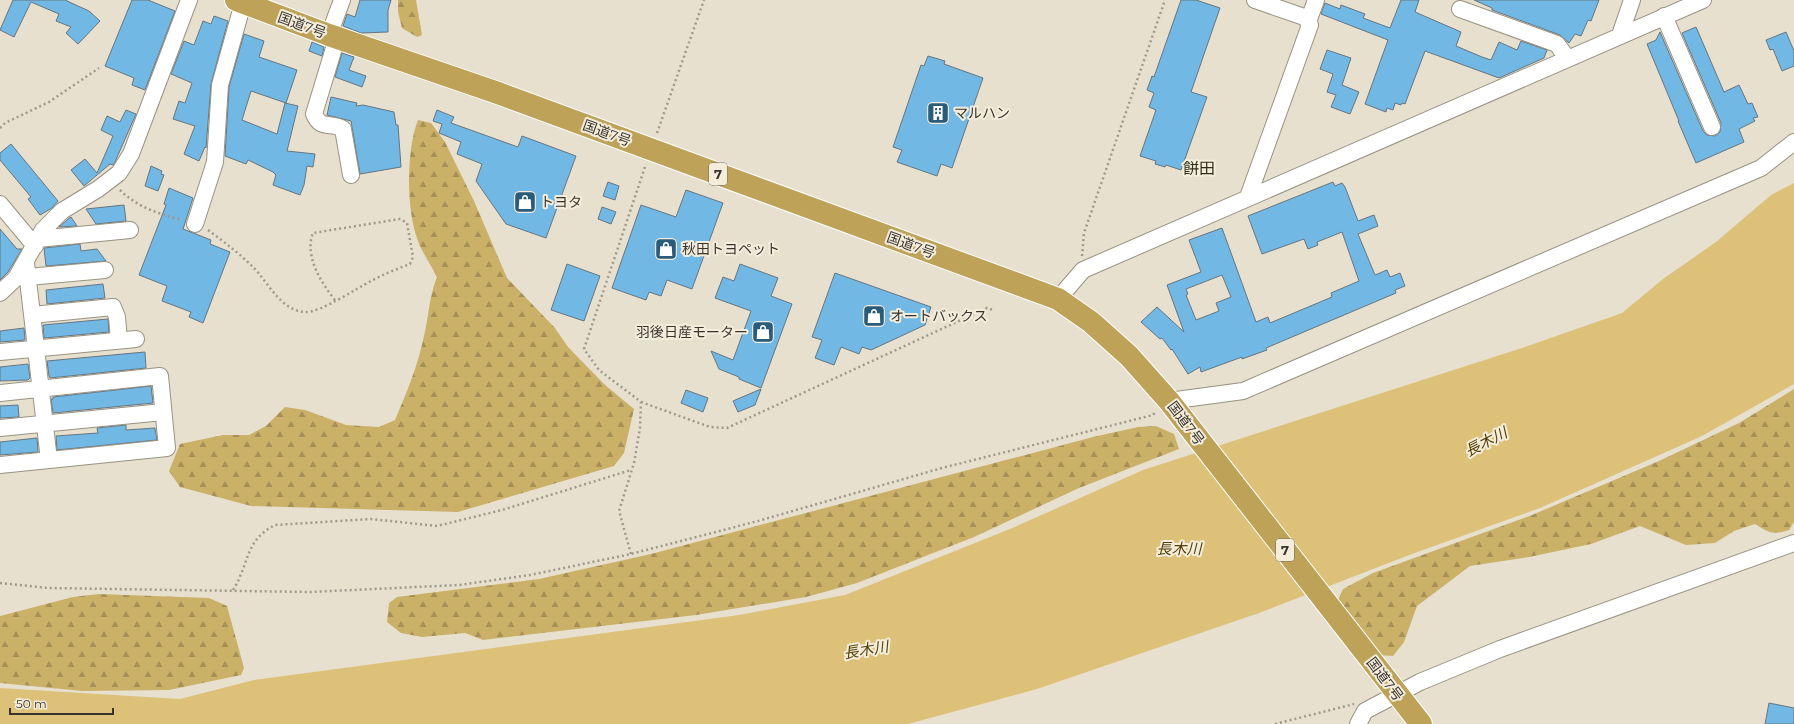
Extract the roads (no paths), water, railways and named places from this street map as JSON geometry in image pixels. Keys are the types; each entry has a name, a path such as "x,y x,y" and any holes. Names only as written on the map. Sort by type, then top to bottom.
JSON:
{"highway":[{"name":"国道7号","path":"240,2 333,37 498,94 1058,299 1091,322 1129,356 1173,407 1421,724"}],"street":[{"path":"49,460 27,270 36,243 43,230 62,211 119,173 131,154 189,0"},
{"path":"342,0 314,114 317,121 322,124 339,126 343,129 351,176"},
{"path":"1248,197 1310,25 1307,18 1255,0"},
{"path":"1308,22 1316,0"},
{"path":"1620,35 1632,0"},
{"path":"1058,299 1083,270 1703,0"},
{"path":"195,224 215,162 220,84 240,2"},
{"path":"1462,5 1482,17 1557,44 1567,58"},
{"path":"1664,16 1712,127"},
{"path":"1173,407 1243,391 1761,168 1794,142"},
{"path":"0,204 36,243"},
{"path":"36,243 130,230"},
{"path":"0,293 27,270 105,270"},
{"path":"32,315 113,307 117,317 119,340"},
{"path":"0,352 136,339"},
{"path":"0,393 160,376 167,448 0,465"},
{"path":"0,428 163,412"},
{"path":"1361,717 1394,690 1500,649 1794,544"}],"water":[{"name":"長木川","path":"1794,183 1794,384 1702,436 1540,508 1412,554 1259,613 1037,689 908,724 0,724 0,688 180,699 254,680 739,615 845,595 1010,529 1143,470 1525,347 1622,313 1663,279 1716,242 1771,195"}],"place":[{"name":"マルハン","path":"938,113"},
{"name":"トヨタ","path":"525,202"},
{"name":"秋田トヨペット","path":"666,249"},
{"name":"オートバックス","path":"874,316"},
{"name":"羽後日産モーター","path":"763,332"}],"district":[{"name":"餅田","path":"1199,168"}]}
